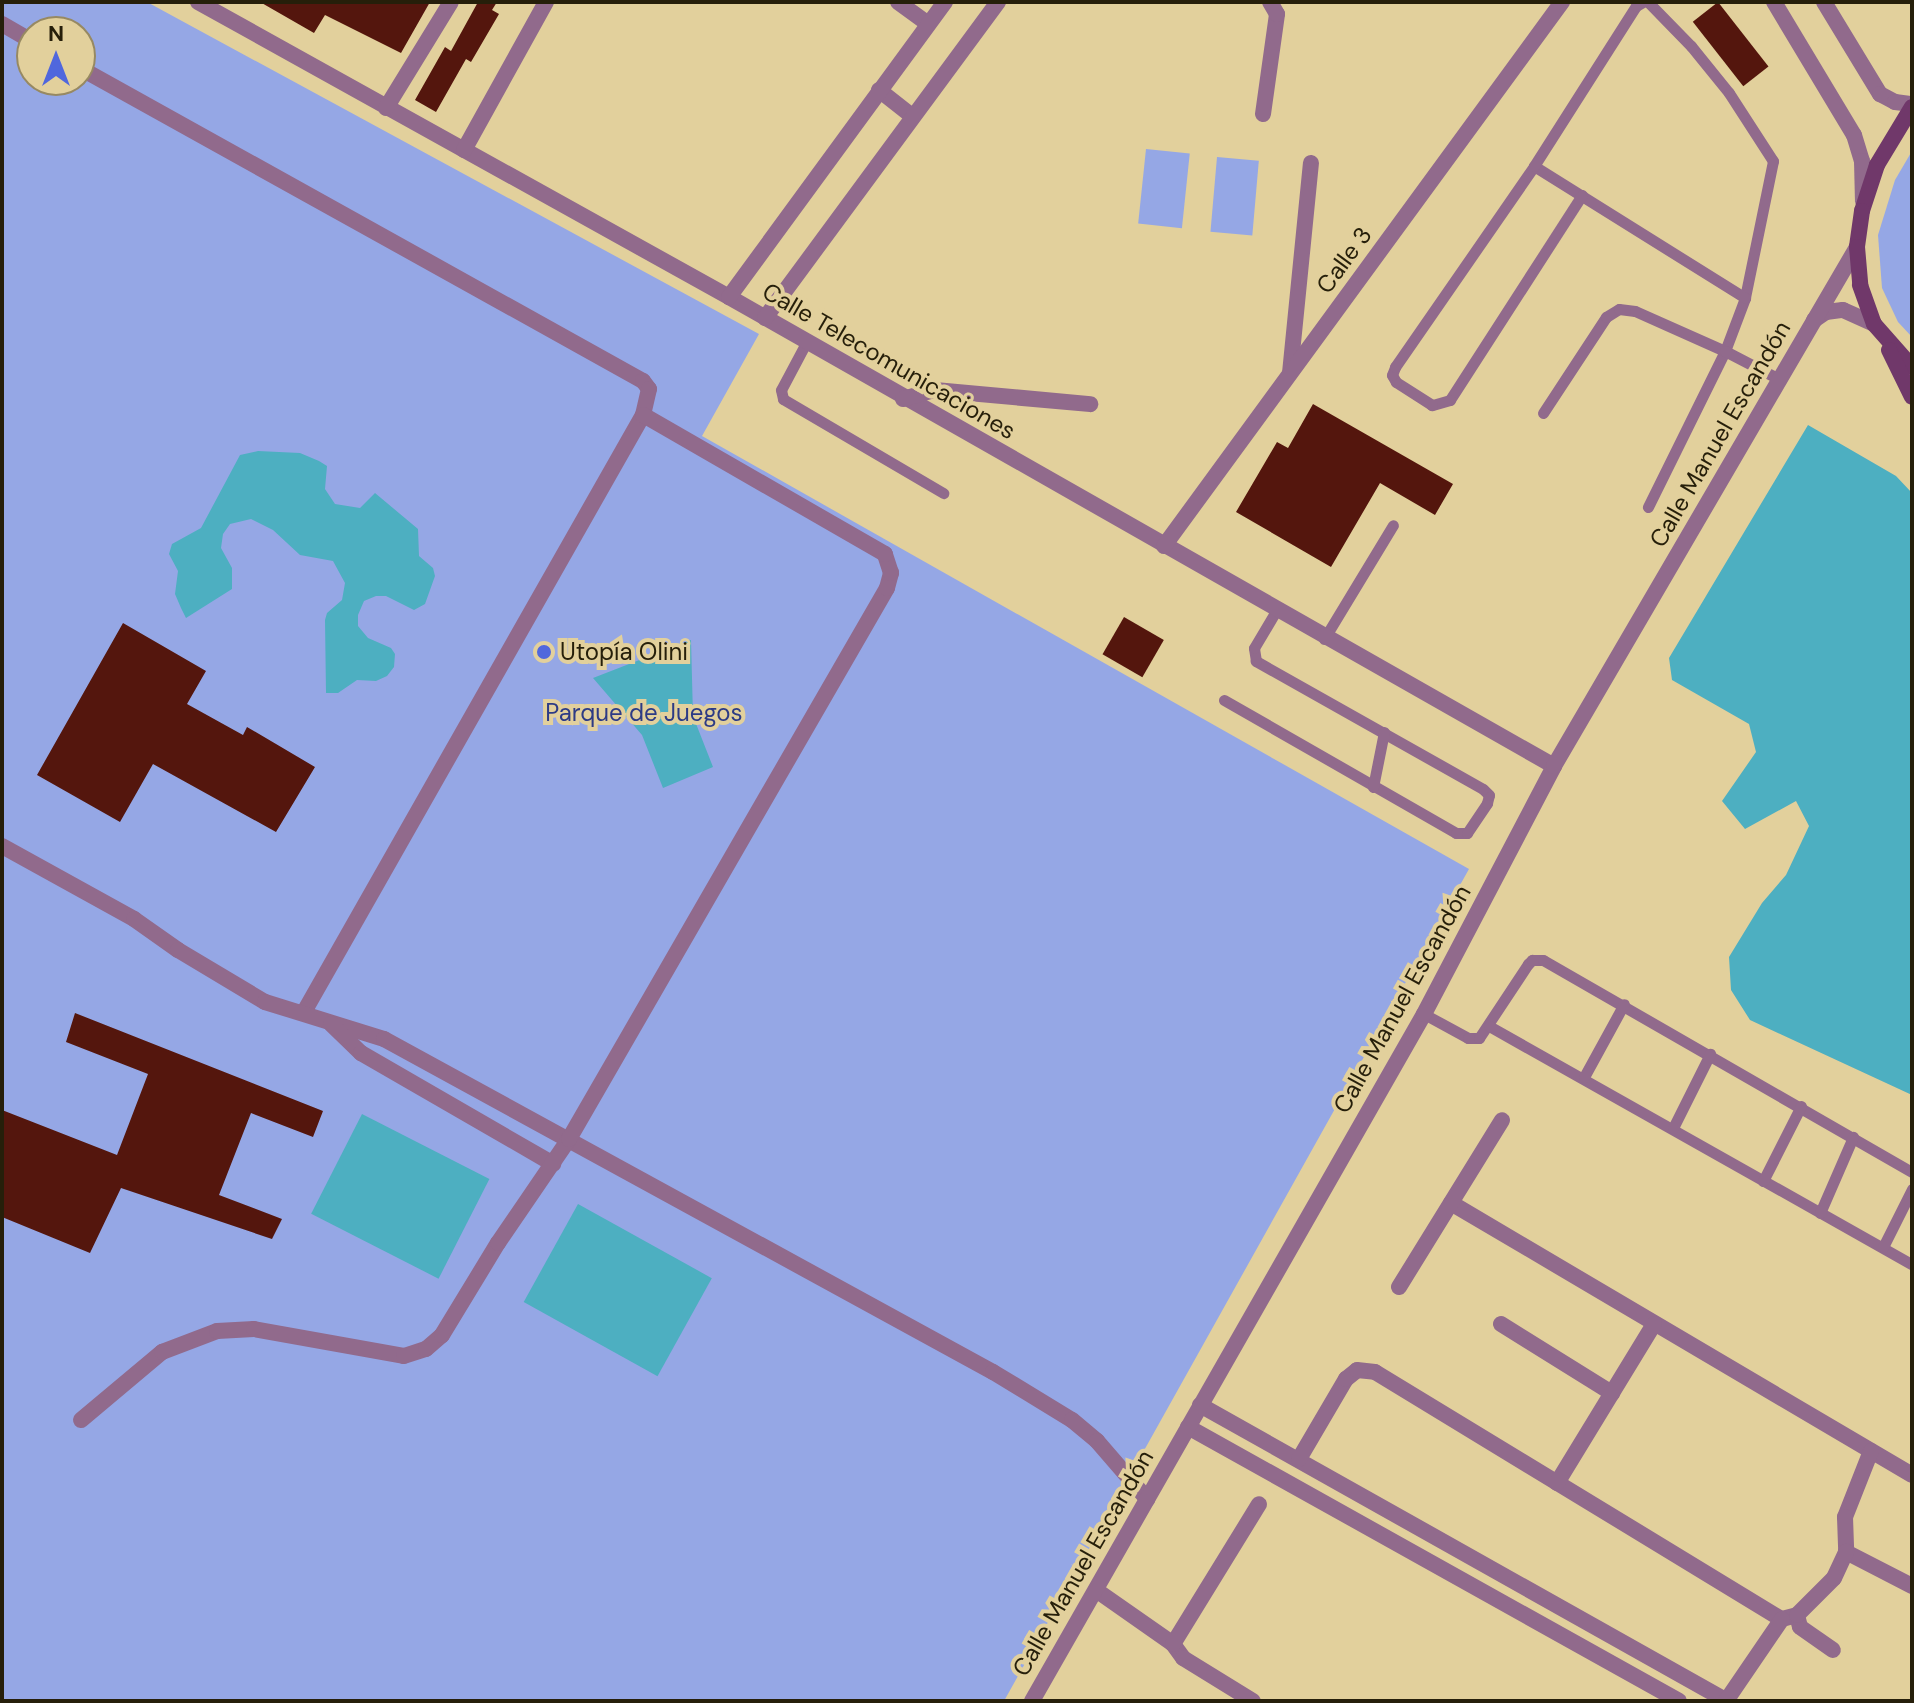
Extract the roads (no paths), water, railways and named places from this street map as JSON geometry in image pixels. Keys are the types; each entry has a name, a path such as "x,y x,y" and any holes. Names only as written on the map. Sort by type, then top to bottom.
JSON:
{"main road":[{"path":"1912,105 1877,165 1862,211 1857,247 1860,285 1874,324 1912,367"},
{"path":"1886,341 1912,397"}],"street":[{"name":"Calle Telecomunicaciones","path":"198,2 729,297 1324,639 1554,766"},
{"path":"386,108 451,2"},
{"path":"464,150 546,2"},
{"path":"898,2 928,24"},
{"path":"729,297 945,2"},
{"path":"765,318 998,2"},
{"path":"1263,114 1277,14 1270,2"},
{"name":"Calle 3","path":"1164,546 1562,2"},
{"path":"1774,2 1854,135 1863,178 1862,211"},
{"path":"1824,2 1880,94 1895,102 1912,105"},
{"path":"96,77 643,381 649,389 643,415 304,1012"},
{"path":"879,90 912,116"},
{"path":"1290,375 1311,163"},
{"name":"Calle Manuel Escandón","path":"1032,1701 1424,1014 1554,766 1857,247"},
{"name":"Calle Manuel Escandón","path":"1813,321 1826,312 1843,310 1874,324"},
{"path":"903,399 935,390 1090,404"},
{"path":"81,1420 108,1394 162,1352 217,1331 267,1331 369,1353 404,1356 426,1349 442,1335 498,1243 569,1139 865,626 891,573 885,554 643,415"},
{"path":"2,846 134,919 265,1002 384,1039 1040,1399 1097,1441 1147,1499"},
{"path":"330,1023 361,1053 553,1164"},
{"path":"1399,1287 1502,1120"},
{"path":"1451,1203 1912,1475"},
{"path":"1501,1324 1612,1393"},
{"path":"1557,1483 1654,1324"},
{"path":"1299,1459 1346,1379 1357,1370 1366,1369 1789,1617 1833,1650"},
{"path":"1200,1405 1726,1701 1789,1617 1834,1578 1846,1552 1845,1517 1871,1451"},
{"path":"1188,1427 1679,1701"},
{"path":"1173,1644 1259,1504"},
{"path":"1846,1552 1912,1586"},
{"path":"1471,1585 1483,1565"},
{"path":"1096,1590 1173,1644 1183,1658 1253,1701"}],"lane":[{"path":"1582,195 1450,400 1432,405 1396,382 1393,371 1534,166 1636,6 1646,2 1655,5 1701,58 1773,161 1745,298 1725,351 1648,507"},
{"path":"1534,166 1745,298"},
{"path":"1543,413 1606,317 1619,309 1635,311 1781,380"},
{"path":"807,341 781,390 783,399 943,493"},
{"path":"1324,639 1393,525"},
{"path":"1224,700 1460,834 1467,833 1489,800 1483,789 1256,661 1254,648 1276,611"},
{"path":"1373,787 1384,732"},
{"path":"1424,1014 1474,1039 1489,1026 1528,964 1538,958 1624,1004 1912,1172"},
{"path":"1584,1077 1624,1004"},
{"path":"1489,1026 1912,1264"},
{"path":"1673,1128 1710,1054"},
{"path":"1763,1181 1801,1106"},
{"path":"1820,1213 1853,1137"},
{"path":"1883,1247 1912,1189"}],"place":[{"name":"Utopía Olini","path":"544,652"}],"park label":[{"name":"Parque de Juegos","path":"644,713"}]}
